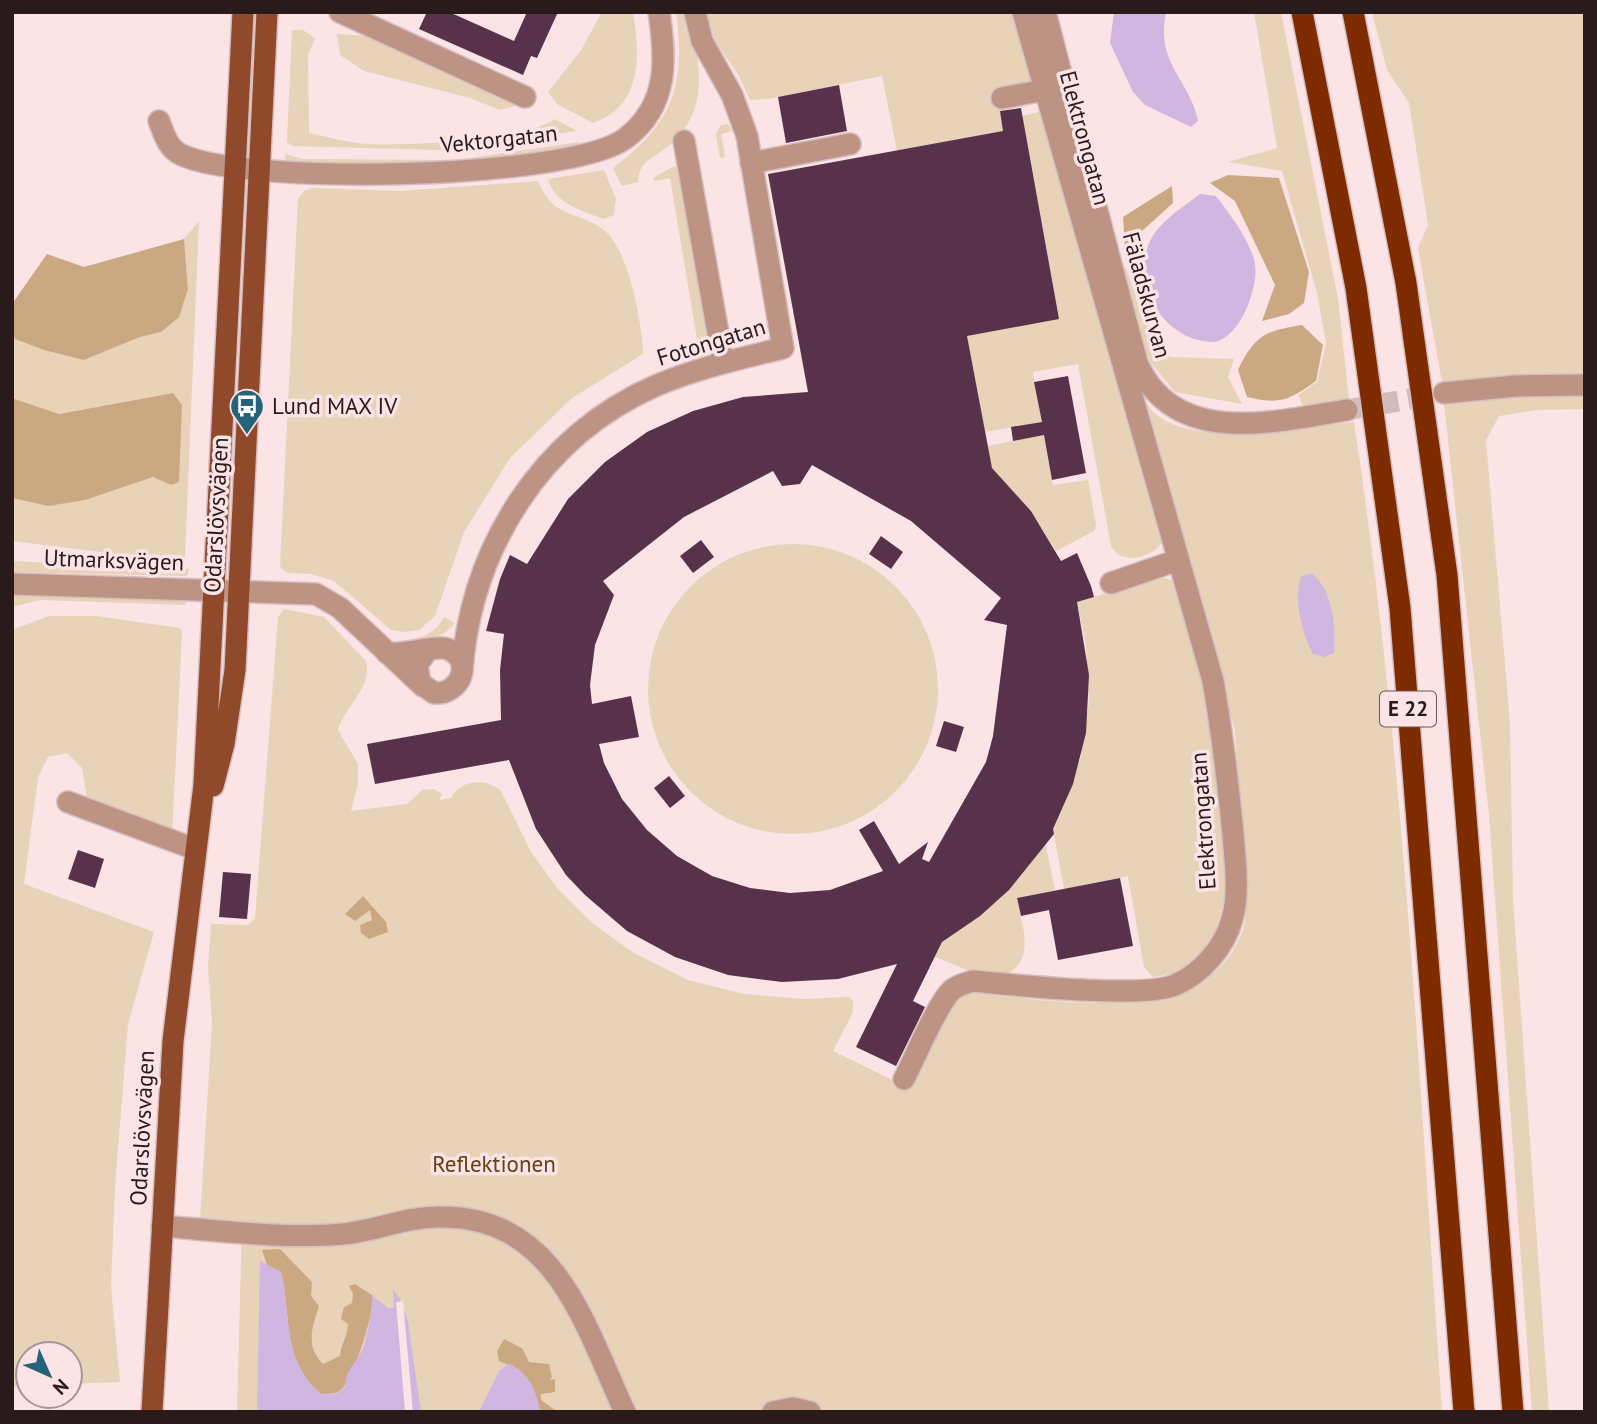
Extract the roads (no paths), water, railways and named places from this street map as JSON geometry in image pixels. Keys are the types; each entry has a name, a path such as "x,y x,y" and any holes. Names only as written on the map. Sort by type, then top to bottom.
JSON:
{"highway":[{"name":"E 22","path":"1302,12 1356,288 1400,608 1464,1412"},
{"name":"E 22","path":"1353,12 1406,283 1447,575 1513,1412"}],"main road":[{"name":"Odarslövsvägen","path":"152,1412 173,1041 204,785 243,12"},
{"name":"Odarslövsvägen","path":"195,849 224,744 234,670 256,275 258,168 267,12"}],"street":[{"path":"340,12 525,97"},
{"name":"Vektorgatan","path":"159,121 168,144 178,154 217,165 382,175 481,170 553,161 614,145 643,121 659,94 665,63 659,12"},
{"name":"Fotongatan","path":"463,671 468,618 488,558 511,513 564,449 596,422 638,395 723,361 783,348 742,118 702,41 695,12"},
{"name":"Elektrongatan","path":"904,1079 942,1005 951,991 961,984 973,981 1144,990 1174,986 1199,970 1220,948 1233,919 1237,884 1224,742 1213,681 1023,12"},
{"name":"Fäladskurvan","path":"1045,12 1137,363 1145,381 1180,412 1209,421 1253,423 1347,410"},
{"path":"1002,98 1044,90"},
{"path":"684,141 723,361"},
{"path":"751,163 850,144"},
{"path":"1444,393 1515,386 1585,385"},
{"path":"1111,583 1178,560"},
{"name":"Utmarksvägen","path":"12,584 215,590"},
{"path":"215,590 316,594 340,608 387,653 423,686 434,693 448,692 458,684 463,671 456,655 444,648 387,653"},
{"name":"Fotongatan","path":"431,650 456,633 468,618"},
{"path":"423,686 417,674 417,665 431,650"},
{"path":"68,802 195,849"},
{"path":"162,1226 315,1235 344,1234 445,1216 499,1228 526,1244 545,1261 573,1297 625,1412"},
{"path":"773,1412 793,1408 810,1412"}],"tunnel":[{"path":"1347,410 1439,394"}],"place":[{"name":"Lund MAX IV","path":"247,436"}],"park label":[{"name":"Reflektionen","path":"494,1164"}]}
